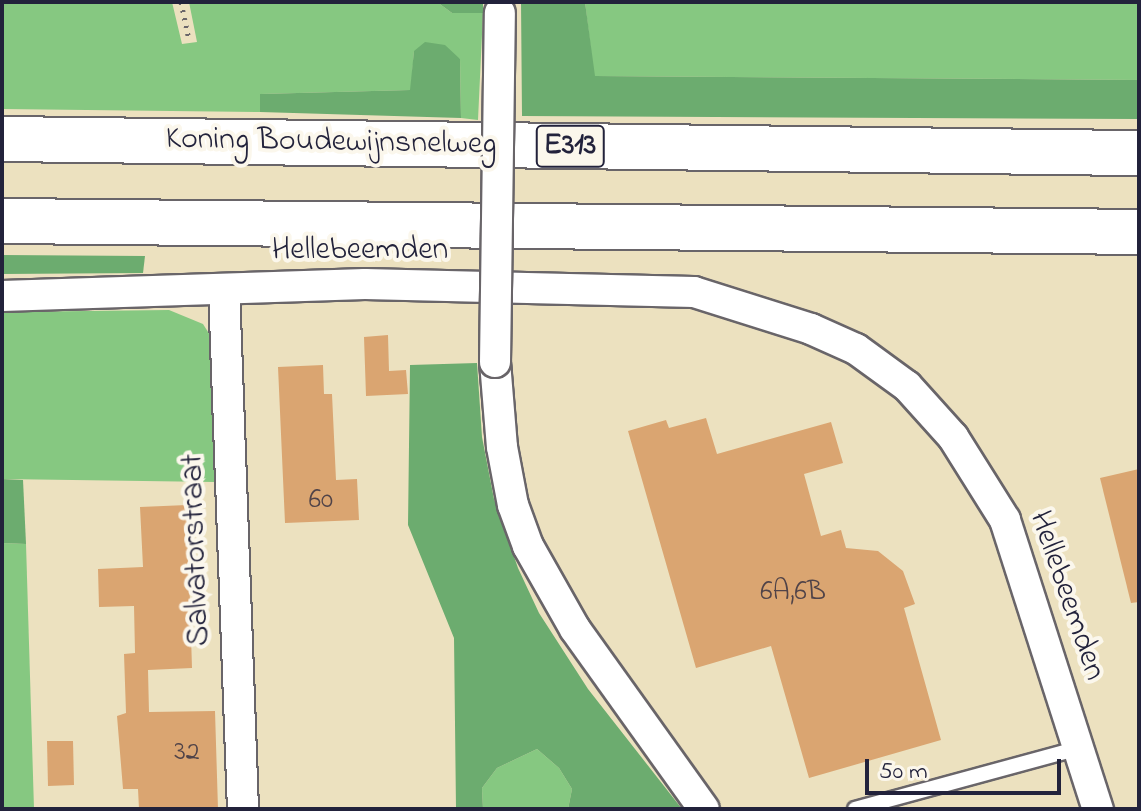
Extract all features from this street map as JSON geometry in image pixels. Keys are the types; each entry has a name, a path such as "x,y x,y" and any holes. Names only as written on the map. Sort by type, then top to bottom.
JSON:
{"highway":[{"name":"Koning Boudewijnsnelweg","path":"2,139 1139,153"},
{"path":"2,221 1139,232"}],"street":[{"name":"Hellebeemden","path":"500,8 495,362 502,447 513,505 528,546 575,629 704,809"},
{"name":"Hellebeemden","path":"2,296 365,284 694,292 811,329 856,349 907,386 953,437 1005,520 1098,809"},
{"name":"Salvatorstraat","path":"224,289 243,809"}],"lane":[{"path":"855,809 1079,748"}],"path":[{"path":"181,2 188,36"}],"green space":[{"path":"2,2 172,2 182,44 197,42 189,2 437,2 452,13 483,13 478,120 461,118 460,59 414,51 411,90 261,94 260,112 2,109"},
{"path":"437,2 483,2 483,13 452,13"},
{"path":"521,2 585,2 595,76 1139,80 1139,119 522,116"},
{"path":"585,2 1139,2 1139,80 594,76"},
{"path":"425,42 445,45 460,59 461,118 260,112 260,94 410,90 414,51"},
{"path":"2,255 145,256 143,273 2,274"},
{"path":"169,310 203,324 215,343 223,468 214,482 2,479 2,312"},
{"path":"477,363 482,437 494,499 518,568 539,613 588,689 682,809 568,809 572,789 559,768 537,749 497,768 482,788 483,809 456,809 454,638 408,525 410,365"},
{"path":"2,479 23,480 26,544 2,543"},
{"path":"2,543 26,544 34,809 2,809"},
{"path":"537,749 559,768 572,789 568,809 483,809 482,788 497,768"}],"building":[{"path":"388,335 389,371 406,370 408,394 366,396 364,337"},
{"path":"323,365 324,394 332,394 336,480 357,479 359,520 285,523 278,367"},
{"path":"706,418 717,454 831,422 843,463 804,474 821,536 841,530 846,548 878,551 903,571 915,604 904,608 941,740 809,778 771,646 696,668 628,431 666,420 669,428"},
{"path":"1139,469 1139,602 1131,603 1100,478"},
{"path":"187,505 192,668 148,670 149,712 215,711 218,809 139,809 138,789 123,789 117,716 126,713 124,654 135,653 134,606 99,607 98,569 143,567 140,507"},
{"path":"47,741 73,741 74,785 48,786"}]}
